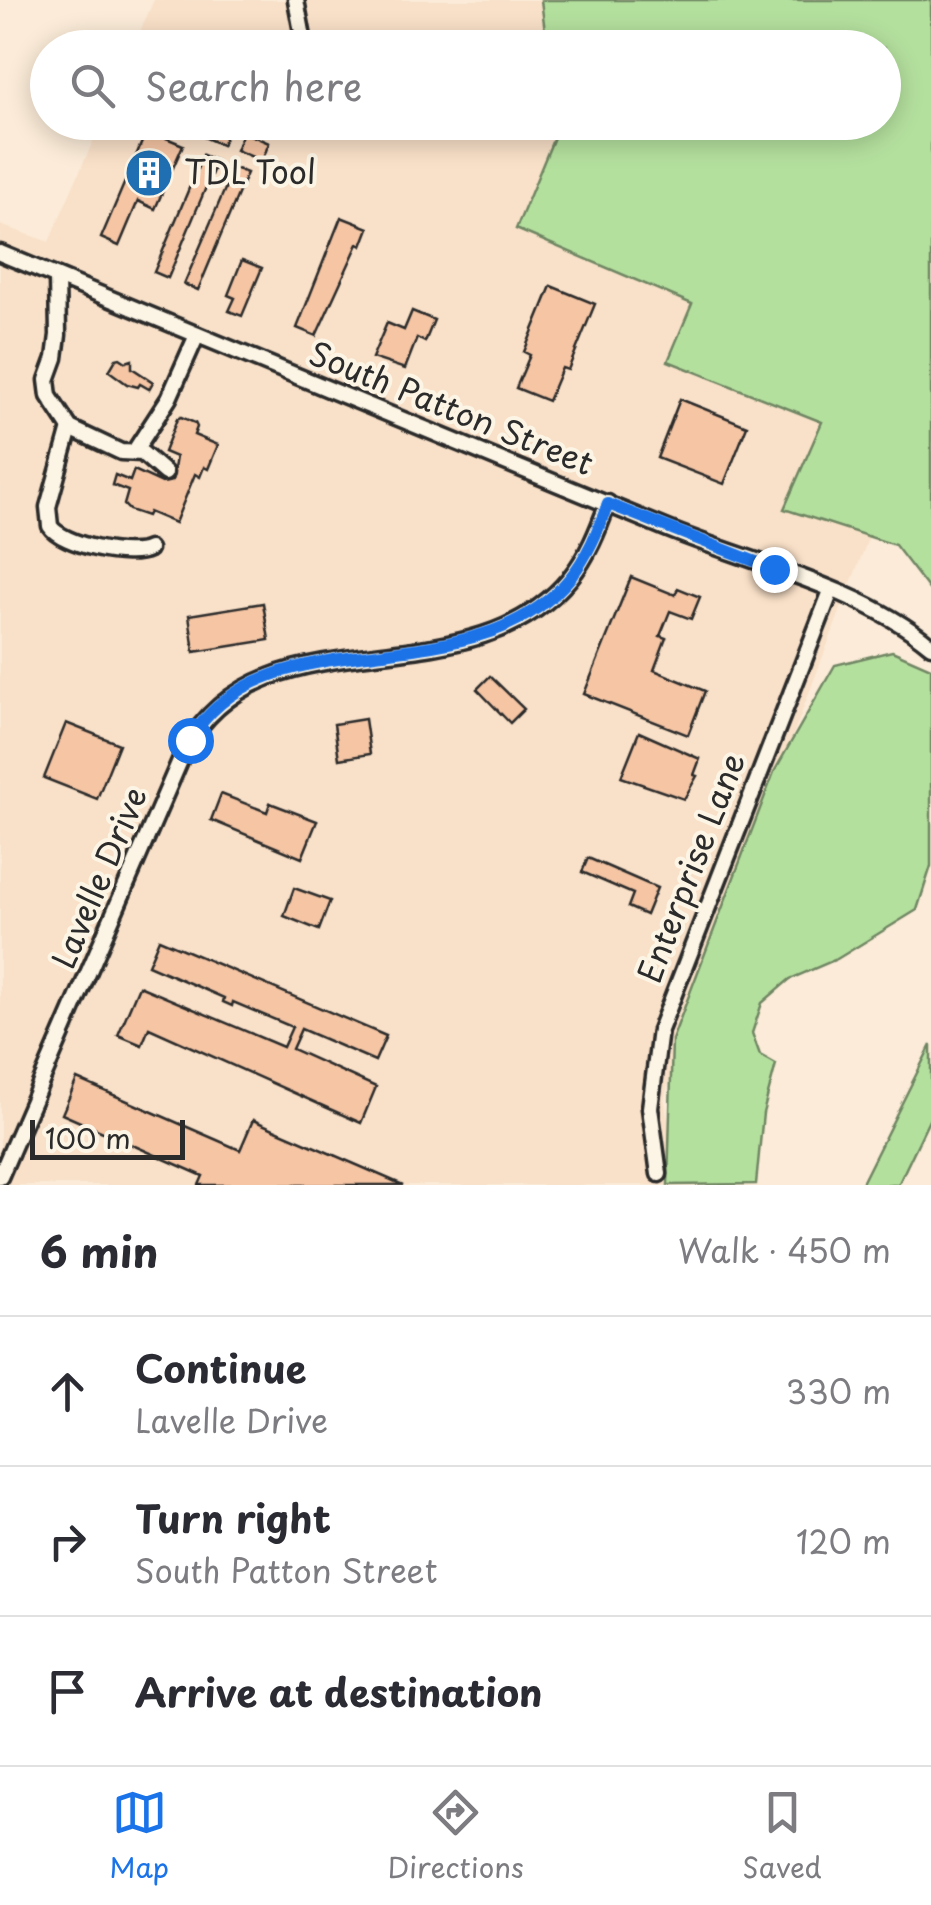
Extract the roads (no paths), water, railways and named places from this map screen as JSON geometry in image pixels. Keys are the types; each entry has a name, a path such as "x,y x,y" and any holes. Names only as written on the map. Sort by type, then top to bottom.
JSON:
{"street":[{"path":"296,0 302,30"},
{"name":"South Patton Street","path":"0,253 608,504 832,591 893,618 931,646"},
{"path":"57,277 58,335 46,380 50,396 70,428 121,452 142,453 165,473"},
{"path":"134,452 168,398 197,335"},
{"path":"70,428 48,507 50,526 63,539 84,545 140,554 148,549"},
{"name":"Lavelle Drive","path":"0,1178 185,749 204,719 234,692 271,675 321,663 459,642 512,624 569,579 594,540 608,504"},
{"name":"Enterprise Lane","path":"659,1174 650,1108 660,1030 832,591"}],"place":[{"name":"TDL Tool","path":"149,173"}]}
